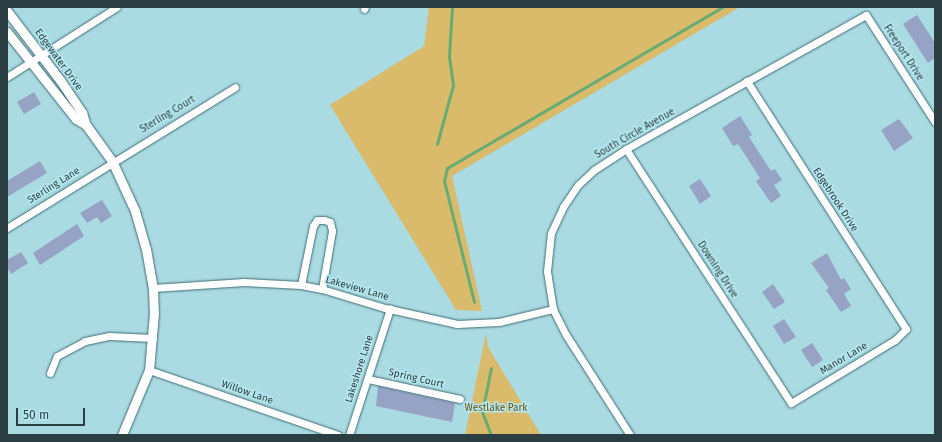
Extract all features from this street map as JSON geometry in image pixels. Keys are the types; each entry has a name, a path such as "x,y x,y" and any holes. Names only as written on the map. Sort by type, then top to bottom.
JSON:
{"street":[{"path":"7,77 117,7"},
{"name":"Edgewater Drive","path":"7,11 41,55 82,113 86,125 112,161 134,211 146,249 154,288 153,338 149,370 122,435"},
{"name":"South Circle Avenue","path":"630,435 566,335 553,309 548,260 551,233 570,196 588,175 626,149 866,15"},
{"name":"Freeport Drive","path":"866,15 935,122"},
{"name":"Edgewater Drive","path":"7,32 76,119 86,125"},
{"name":"Edgebrook Drive","path":"747,81 906,329"},
{"name":"Sterling Court","path":"112,161 235,86"},
{"name":"Downing Drive","path":"626,149 791,403"},
{"name":"Sterling Lane","path":"7,228 112,161"},
{"path":"301,285 313,226 317,220 324,220 330,222 332,231 322,289"},
{"name":"Lakeview Lane","path":"154,288 244,282 301,285 322,289 390,309 457,324 498,322 553,309"},
{"name":"Lakeshore Lane","path":"349,435 390,309"},
{"name":"Manor Lane","path":"791,403 895,340 906,329"},
{"path":"50,373 57,356 85,341 109,336 153,338"},
{"name":"Willow Lane","path":"149,370 338,435"},
{"name":"Spring Court","path":"368,379 460,399"}],"green space":[{"path":"429,7 740,7 452,176 482,311 456,310 330,105 424,46"},
{"name":"Westlake Park","path":"486,333 488,347 541,435 465,435"}],"building":[{"path":"917,15 935,43 935,58 928,63 903,24"},
{"path":"34,92 41,104 24,114 17,102"},
{"path":"740,116 752,135 749,137 771,171 775,169 782,180 774,185 781,196 771,203 756,181 760,178 738,144 733,146 722,128"},
{"path":"899,119 913,138 894,151 881,130"},
{"path":"40,161 47,173 7,197 7,181"},
{"path":"700,179 711,196 700,204 689,186"},
{"path":"102,200 112,216 101,223 97,217 87,223 80,213"},
{"path":"77,224 84,236 40,265 33,253"},
{"path":"21,252 28,263 11,274 7,267 7,260"},
{"path":"827,253 841,280 844,278 851,289 844,294 851,306 841,312 826,290 829,288 811,263"},
{"path":"773,284 785,302 774,309 762,292"},
{"path":"784,319 796,337 784,344 773,326"},
{"path":"812,343 823,360 812,367 801,350"},
{"path":"378,386 455,403 452,422 376,406"}],"waterway":[{"path":"437,144 453,85 449,56 452,7"},
{"path":"474,302 444,181 447,168 723,7"},
{"path":"491,368 482,412 491,435"}]}
